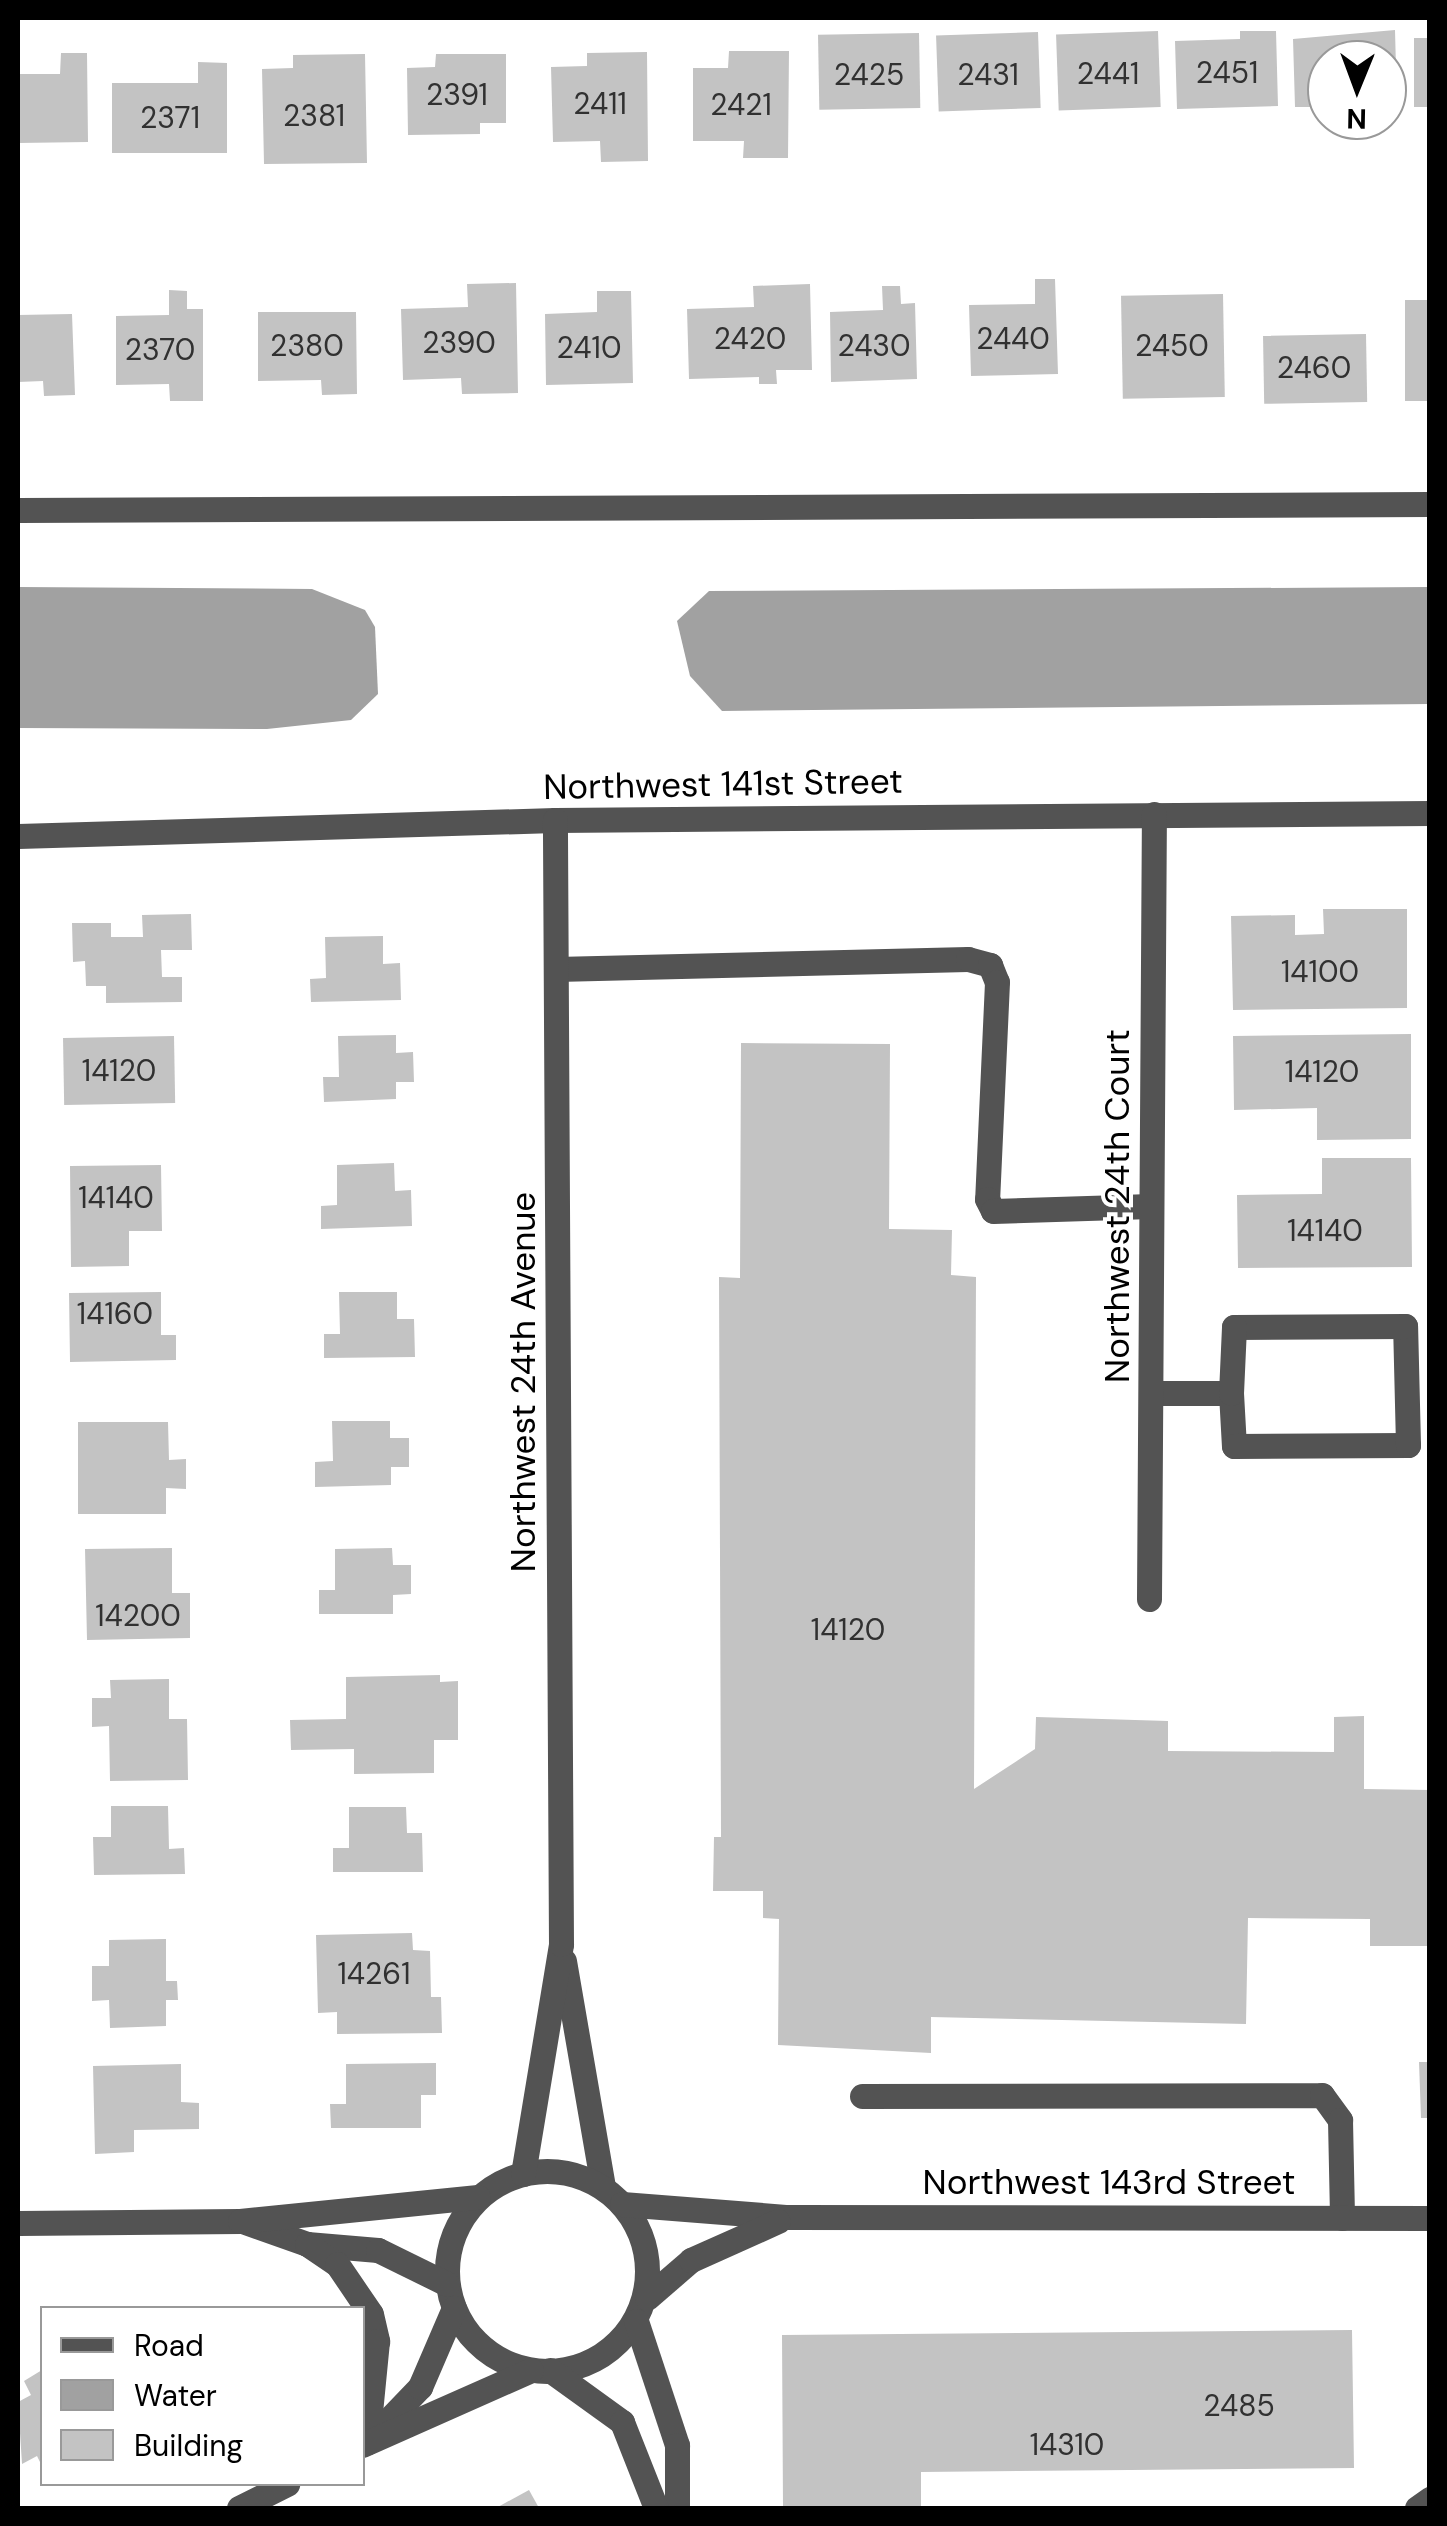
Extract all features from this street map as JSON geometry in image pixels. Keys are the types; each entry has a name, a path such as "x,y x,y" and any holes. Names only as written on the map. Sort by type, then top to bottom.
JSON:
{"street":[{"path":"18,510 1430,504"},
{"name":"Northwest 141st Street","path":"18,836 555,820 1430,813"},
{"name":"Northwest 24th Court","path":"1149,1599 1154,814"},
{"name":"Northwest 24th Avenue","path":"523,2174 561,1944 555,820"},
{"path":"556,969 968,959 990,965 997,982 987,1199 993,1212 1152,1206"},
{"path":"1405,1326 1408,1446 1234,1446 1231,1393 1234,1327 1405,1326"},
{"path":"1150,1393 1231,1393"},
{"name":"Northwest 24th Avenue","path":"561,1944 612,2196"},
{"path":"862,2096 1322,2095 1340,2120 1342,2218"},
{"path":"18,2222 240,2221 478,2197 523,2174 554,2171 612,2196 644,2248 641,2309 677,2445 677,2508"},
{"name":"Northwest 143rd Street","path":"612,2196 788,2217 1430,2218"},
{"path":"365,2443 420,2387 451,2296 459,2222 478,2197"},
{"name":"Northwest 143rd Street","path":"641,2309 714,2247 788,2217"},
{"path":"240,2221 307,2244 378,2250 451,2296 484,2349 540,2370 622,2422 656,2508"},
{"path":"307,2244 337,2264 371,2314 377,2341 365,2436"},
{"path":"365,2444 540,2370 587,2362 641,2309"},
{"path":"238,2508 283,2486"},
{"path":"1417,2508 1430,2500"}],"water":[{"path":"18,587 312,589 365,610 375,627 378,694 351,720 267,729 18,728"},
{"path":"1429,587 1429,704 722,711 690,676 677,621 709,591"}],"building":[{"path":"1395,30 1395,40 1307,40 1307,107 1295,107 1293,39"},
{"path":"1158,31 1161,107 1059,111 1056,35"},
{"path":"1240,31 1276,31 1278,106 1177,109 1175,41 1240,39"},
{"path":"1038,32 1041,108 939,112 936,36"},
{"path":"919,33 920,108 819,110 818,35"},
{"path":"1414,38 1430,38 1430,107 1414,107"},
{"path":"729,51 789,51 788,158 743,158 744,141 693,141 693,68 728,68"},
{"path":"647,52 648,161 601,162 600,141 553,142 551,67 587,66 587,53"},
{"path":"61,53 87,53 88,142 18,143 18,74 60,74"},
{"path":"365,54 367,163 264,164 262,69 293,68 293,55"},
{"path":"436,54 506,54 506,123 480,123 480,134 408,135 407,68 435,67"},
{"path":"198,62 227,63 227,153 112,153 112,83 198,83"},
{"path":"1035,279 1055,279 1058,374 971,376 969,305 1035,304"},
{"path":"516,283 518,393 462,394 461,378 403,380 401,309 468,307 467,284"},
{"path":"810,284 812,370 776,370 777,384 759,384 759,377 689,379 687,309 754,307 753,286"},
{"path":"882,286 900,286 901,304 915,303 917,379 831,382 830,312 883,310"},
{"path":"169,290 187,291 187,309 203,309 203,401 170,401 169,384 116,385 116,316 169,315"},
{"path":"597,291 631,291 633,383 546,385 545,314 597,312"},
{"path":"1223,294 1225,397 1123,399 1121,296"},
{"path":"1405,300 1430,300 1430,401 1405,401"},
{"path":"258,312 356,312 357,394 322,395 321,380 258,381"},
{"path":"72,314 75,395 44,396 43,381 18,382 18,315"},
{"path":"1366,334 1367,402 1264,404 1263,336"},
{"path":"1323,909 1407,909 1407,1008 1233,1010 1231,916 1295,915 1295,935 1324,934"},
{"path":"191,914 192,950 161,950 162,977 182,977 182,1002 106,1003 106,986 86,986 85,961 73,962 72,923 111,923 111,937 143,937 142,915"},
{"path":"383,936 383,964 400,963 401,1000 311,1002 310,979 326,978 325,937"},
{"path":"1411,1034 1411,1139 1317,1140 1317,1108 1234,1110 1233,1036"},
{"path":"396,1035 396,1053 413,1052 414,1082 396,1082 396,1099 324,1102 323,1077 339,1077 338,1036"},
{"path":"174,1036 175,1103 64,1105 63,1038"},
{"path":"741,1043 890,1044 889,1229 952,1230 951,1275 976,1277 974,1789 1035,1749 1036,1717 1168,1721 1168,1751 1334,1752 1334,1717 1364,1716 1364,1789 1430,1790 1430,1946 1370,1946 1370,1919 1248,1918 1246,2024 931,2017 931,2053 778,2045 779,1919 763,1918 763,1891 713,1891 714,1837 721,1837 719,1277 740,1278"},
{"path":"1322,1158 1411,1158 1412,1267 1238,1268 1237,1195 1322,1194"},
{"path":"394,1163 395,1191 411,1190 412,1226 321,1229 321,1206 337,1205 337,1165"},
{"path":"161,1165 162,1231 129,1231 129,1266 71,1267 70,1166"},
{"path":"161,1292 161,1335 176,1335 176,1360 70,1362 69,1293"},
{"path":"339,1292 397,1292 397,1319 414,1319 415,1357 324,1358 324,1334 340,1334"},
{"path":"332,1421 390,1421 390,1438 409,1438 409,1467 391,1467 391,1485 315,1487 315,1462 333,1461"},
{"path":"78,1422 168,1422 169,1460 186,1459 186,1489 166,1488 166,1514 78,1514"},
{"path":"172,1548 172,1593 190,1593 190,1638 87,1640 85,1549"},
{"path":"392,1548 393,1565 411,1565 411,1594 393,1595 393,1614 319,1614 319,1590 335,1590 335,1549"},
{"path":"440,1675 440,1682 458,1681 458,1740 434,1740 434,1773 354,1774 354,1749 291,1750 290,1720 346,1719 346,1677"},
{"path":"169,1679 169,1719 187,1719 188,1780 110,1781 109,1726 92,1727 92,1698 111,1698 110,1680"},
{"path":"111,1806 168,1806 169,1849 184,1848 185,1874 94,1875 93,1837 111,1837"},
{"path":"349,1807 406,1807 407,1833 422,1833 423,1872 333,1872 333,1848 349,1848"},
{"path":"412,1933 413,1950 430,1951 431,1997 441,1997 442,2033 337,2034 337,2012 318,2013 316,1935"},
{"path":"166,1939 166,1981 177,1981 178,2000 166,2000 166,2026 110,2028 109,2000 92,2001 92,1966 109,1966 109,1940"},
{"path":"1419,2062 1430,2062 1430,2118 1421,2118"},
{"path":"436,2063 436,2095 421,2095 421,2128 331,2128 330,2104 346,2104 346,2064"},
{"path":"181,2064 181,2102 199,2103 199,2129 134,2130 134,2152 95,2154 93,2066"},
{"path":"1352,2330 1354,2468 921,2472 921,2508 783,2508 782,2335"},
{"path":"40,2371 40,2462 37,2456 22,2464 18,2402 31,2395 24,2381"},
{"path":"529,2490 539,2508 496,2508"}]}
